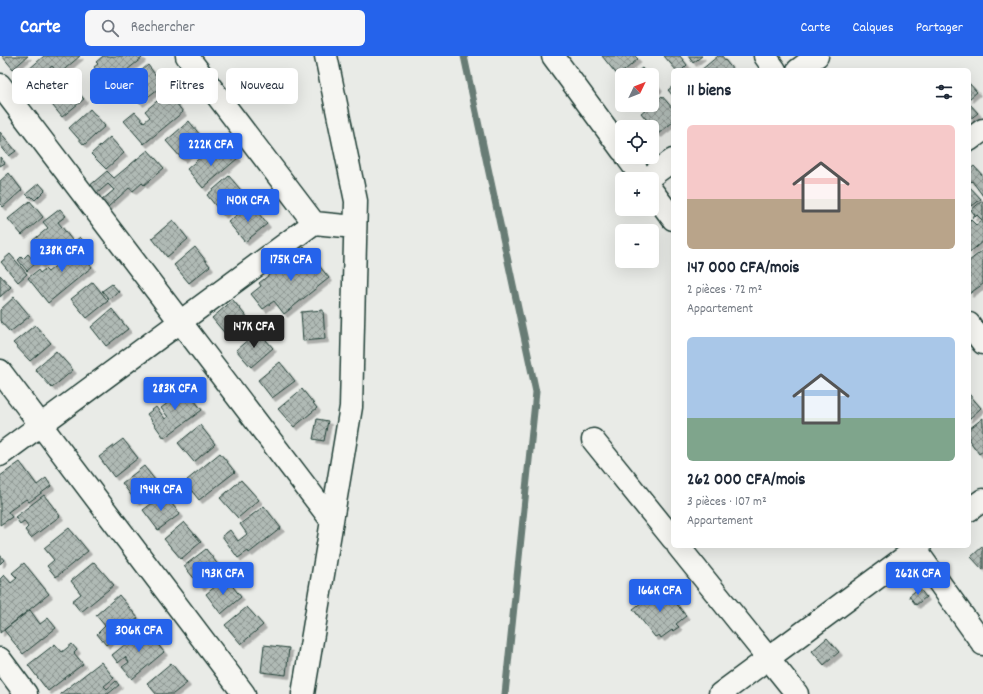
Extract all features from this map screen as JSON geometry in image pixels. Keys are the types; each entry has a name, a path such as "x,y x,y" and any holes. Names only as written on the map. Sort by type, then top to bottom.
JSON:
{"street":[{"path":"187,56 314,223"},
{"path":"303,694 351,407 356,201 326,56"},
{"path":"553,56 615,140"},
{"path":"765,56 774,68"},
{"path":"801,68 817,56"},
{"path":"0,85 332,521"},
{"path":"971,139 983,130"},
{"path":"657,172 671,161"},
{"path":"659,200 671,216"},
{"path":"0,455 314,223 355,227"},
{"path":"971,327 983,343"},
{"path":"0,371 244,694"},
{"path":"593,440 671,537"},
{"path":"971,509 983,500"},
{"path":"680,548 797,694"},
{"path":"720,694 915,548"},
{"path":"917,548 983,644"},
{"path":"0,659 26,694"}],"building":[{"path":"2,56 28,56 14,68 12,68"},
{"path":"44,56 80,56 66,68 54,68 52,66 50,68 30,68"},
{"path":"103,56 141,56 142,58 129,68 95,68 94,67 98,64 96,62"},
{"path":"602,56 635,56 638,59 627,68 615,68 615,72"},
{"path":"664,56 680,56 687,65 684,68 674,68"},
{"path":"688,56 702,56 693,63"},
{"path":"718,56 722,56 731,68 703,68"},
{"path":"148,65 156,76 156,90 148,97 148,68 144,68"},
{"path":"971,85 977,92 971,97"},
{"path":"662,96 671,107 671,124 659,133 659,120 647,120 641,113 659,112 659,98"},
{"path":"156,102 156,104 177,104 183,112 144,144 124,121 135,112 144,122 150,117 145,111"},
{"path":"51,104 78,104 62,117"},
{"path":"971,105 978,113 971,118"},
{"path":"90,109 105,126 84,145 69,128"},
{"path":"189,121 204,140 182,159 166,141"},
{"path":"0,132 16,151 9,156 0,145"},
{"path":"110,137 124,153 106,169 91,154"},
{"path":"211,148 220,159 231,150 238,158 203,188 187,169"},
{"path":"148,150 164,168 144,185 142,183 133,191 129,188 108,207 102,200 114,190 108,184 95,195 88,187 107,171 114,178"},
{"path":"0,157 5,163 0,166"},
{"path":"974,166 983,176 983,196 972,181 971,182 971,168"},
{"path":"9,173 22,190 3,207 0,204 0,181"},
{"path":"229,176 246,196 223,215 207,195"},
{"path":"39,183 45,190 35,200 26,194"},
{"path":"971,188 981,199 972,206 971,205"},
{"path":"30,201 43,217 22,235 8,219"},
{"path":"982,201 983,241 971,251 971,220 976,225 982,220 977,215 974,218 972,217 975,215 971,210"},
{"path":"251,204 267,224 245,242 228,222"},
{"path":"60,209 66,216 58,222 72,240 40,265 35,259 42,254 32,241 48,228 43,222"},
{"path":"173,220 188,239 167,257 152,238"},
{"path":"80,237 86,244 79,250 92,267 48,303 28,278 38,270 40,273 45,269 48,272 73,252 69,246"},
{"path":"195,247 210,266 189,283 174,265"},
{"path":"304,247 329,278 284,314 274,301 263,309 251,294 261,286 259,283"},
{"path":"983,250 983,284 971,293 971,259"},
{"path":"10,254 27,274 18,282 1,262"},
{"path":"28,254 36,263 27,271 18,260 21,257 23,259"},
{"path":"0,275 11,287 0,297"},
{"path":"93,282 108,301 87,318 71,299"},
{"path":"112,284 119,292 109,299 102,291"},
{"path":"14,297 30,316 10,332 0,321 0,310"},
{"path":"233,300 248,319 227,336 212,318"},
{"path":"112,309 128,329 106,346 91,327"},
{"path":"323,310 325,339 303,341 301,312"},
{"path":"35,325 51,343 30,361 13,343"},
{"path":"258,331 273,348 251,367 236,350"},
{"path":"56,351 73,370 52,388 35,369"},
{"path":"280,362 295,381 272,398 258,380"},
{"path":"180,382 202,410 164,438 147,414 156,407 165,419 168,417 161,408 169,402 164,394"},
{"path":"302,389 317,408 294,427 278,409"},
{"path":"971,396 981,408 971,417"},
{"path":"983,418 983,451 979,454 971,443 971,427"},
{"path":"317,419 328,421 324,441 313,439"},
{"path":"200,425 215,444 194,462 178,443"},
{"path":"123,439 138,458 114,477 99,457"},
{"path":"220,453 235,472 199,500 187,485 190,483 187,480"},
{"path":"20,462 37,485 46,478 51,486 29,502 26,499 8,512 12,517 0,525 0,476"},
{"path":"144,466 159,485 136,502 122,483"},
{"path":"241,480 259,500 238,518 220,498"},
{"path":"164,494 180,514 158,530 143,510"},
{"path":"44,495 60,516 31,538 25,530 28,527 24,521 20,524 15,517"},
{"path":"264,506 281,528 249,553 248,551 238,558 222,536 230,530 238,541 247,534 240,524"},
{"path":"184,522 201,542 181,559 164,539"},
{"path":"69,528 88,551 56,577 47,566 54,560 44,548"},
{"path":"983,546 983,570 971,557"},
{"path":"206,549 222,570 201,587 184,566"},
{"path":"0,555 4,560 0,564"},
{"path":"94,562 114,585 81,612 72,601 81,594 71,581"},
{"path":"24,563 49,594 0,633 0,579 4,575 11,583 17,578 12,573"},
{"path":"226,578 241,597 221,614 206,594"},
{"path":"663,586 686,616 676,624 679,627 661,638 659,635 655,637 633,609"},
{"path":"919,588 926,597 916,605 909,596"},
{"path":"119,595 138,618 106,645 97,634 105,626 96,615"},
{"path":"247,607 263,625 241,644 225,625"},
{"path":"30,610 40,624 48,618 56,628 23,654 4,630"},
{"path":"145,628 164,652 132,679 122,667 129,662 125,657 118,663 112,655"},
{"path":"827,638 839,652 824,665 812,651"},
{"path":"55,644 62,652 72,644 77,650 74,653 83,664 48,691 28,665"},
{"path":"264,645 289,648 286,675 261,672"},
{"path":"101,662 114,678 104,686 107,689 116,681 119,685 108,694 60,694"},
{"path":"171,663 187,683 173,694 156,694 147,683"}],"waterway":[{"path":"464,56 536,392 505,694"}]}
